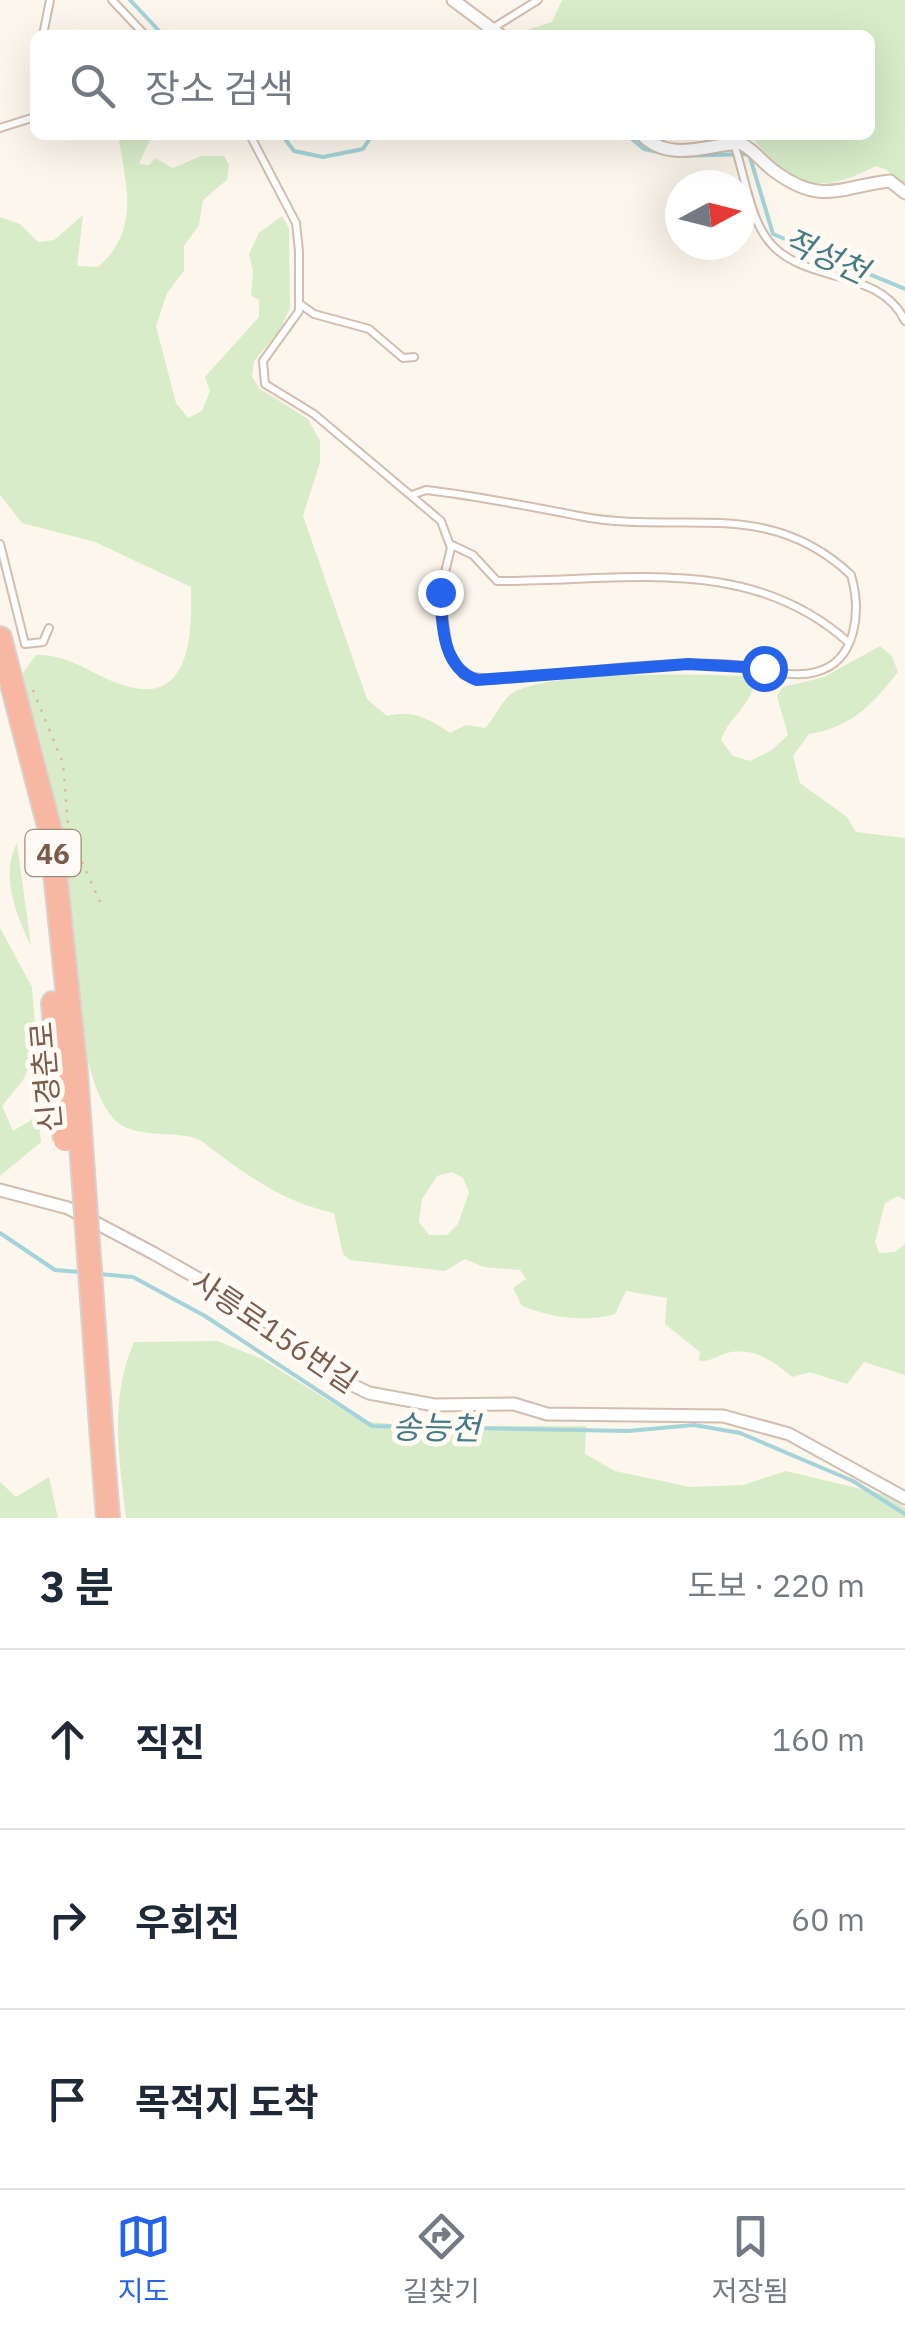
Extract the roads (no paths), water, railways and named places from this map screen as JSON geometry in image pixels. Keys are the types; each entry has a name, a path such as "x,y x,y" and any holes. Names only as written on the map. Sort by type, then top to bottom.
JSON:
{"highway":[{"name":"신경춘로","path":"0,638 50,834 96,1442 96,1518"},
{"name":"신경춘로","path":"0,674 26,772 68,1073"},
{"name":"신경춘로","path":"96,1442 108,1518"}],"street":[{"path":"453,0 493,30"},
{"path":"650,140 663,149 681,151 734,143 750,148 777,173 803,188 844,193 890,181 905,193"},
{"name":"사릉로156번길","path":"0,1190 68,1208 153,1253 244,1305 344,1381 370,1393 434,1405 514,1404 546,1414 723,1416 789,1434 905,1498"}],"lane":[{"path":"44,30 50,0"},
{"path":"112,0 140,30"},
{"path":"499,30 538,0"},
{"path":"0,128 30,119"},
{"path":"253,140 296,224 299,303 294,322 263,361 265,384 314,414 441,521 450,544 440,592 448,649 463,676 477,680 688,664 816,672 836,662 849,644 857,618 851,575 791,534 734,522 580,517 523,502 426,490 412,495"},
{"path":"734,143 760,226 772,246 798,262 888,296 905,321"},
{"path":"299,303 314,314 369,329 403,358 414,358"},
{"path":"450,544 474,555 496,580 652,575 773,594 804,607 849,644"},
{"path":"0,546 25,644 43,642 49,628"}],"waterway":[{"name":"적성천","path":"130,0 158,30"},
{"name":"적성천","path":"286,140 294,151 323,157 363,149 369,140"},
{"name":"적성천","path":"633,140 644,149 663,153"},
{"name":"적성천","path":"677,156 749,154 773,234 905,289"},
{"name":"송능천","path":"0,1233 55,1270 79,1272"},
{"name":"송능천","path":"99,1274 133,1277 205,1316 372,1426 628,1431 694,1425 740,1433 853,1481 905,1514"}]}
